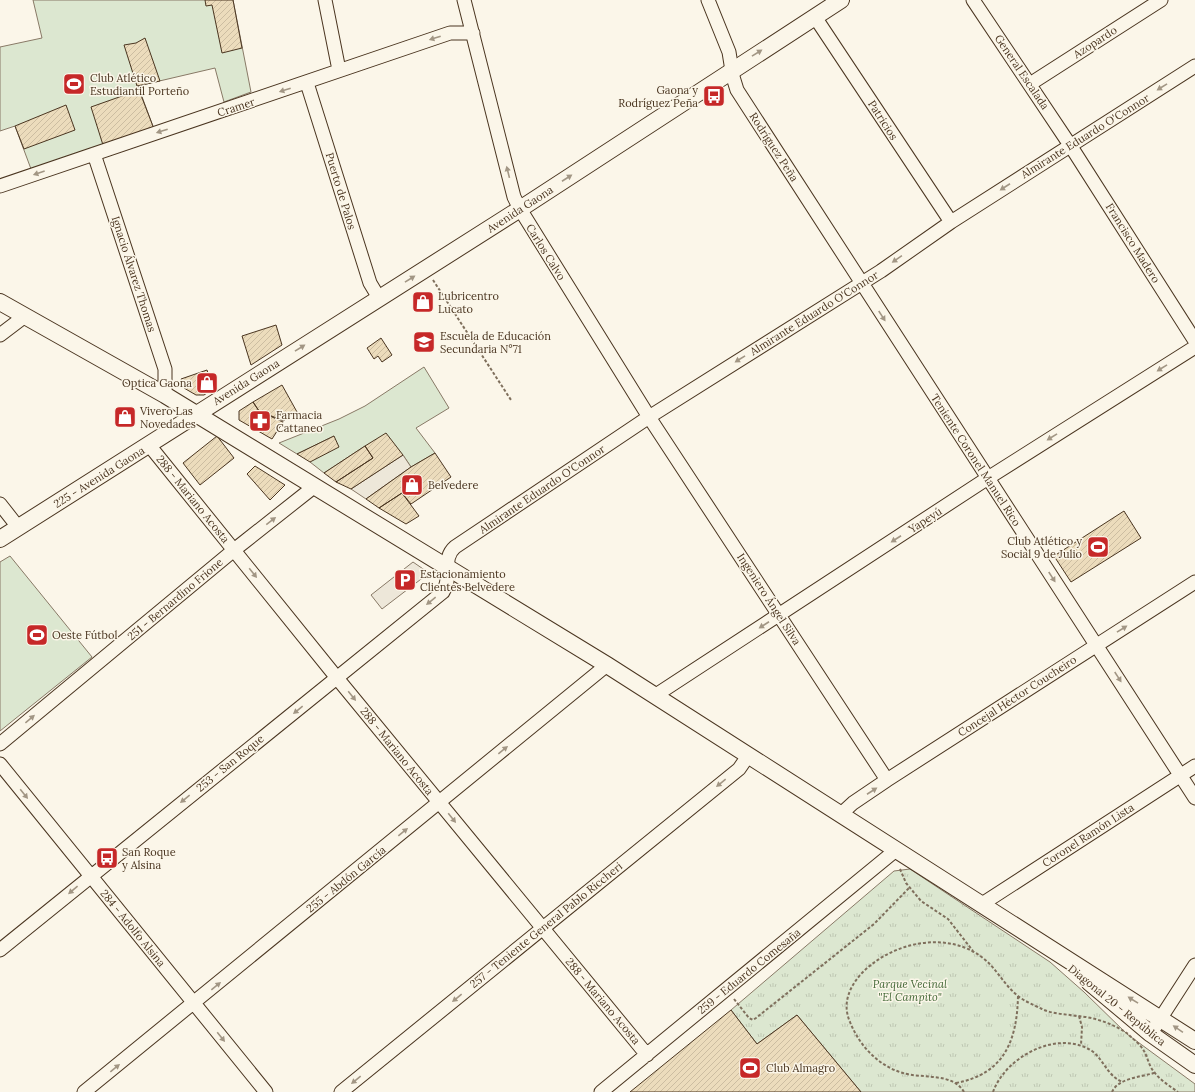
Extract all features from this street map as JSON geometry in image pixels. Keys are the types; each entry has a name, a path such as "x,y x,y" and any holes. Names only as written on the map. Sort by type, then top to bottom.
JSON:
{"main road":[{"name":"Avenida Gaona","path":"196,413 520,209 732,69 841,0"},
{"path":"0,302 196,413 448,569 656,695 748,756 1195,1040"},
{"name":"225 - Avenida Gaona","path":"0,539 149,445 196,413"},
{"name":"Diagonal 20 - República","path":"1041,943 1151,1034 1195,1065"}],"street":[{"path":"324,0 339,70"},
{"name":"Carlos Calvo","path":"464,0 514,197 649,417"},
{"name":"Rodríguez Peña","path":"708,0 729,52 737,90 861,283"},
{"name":"General Escalada","path":"973,0 1070,145"},
{"name":"Azopardo","path":"1030,84 1161,0"},
{"name":"Patricios","path":"815,17 951,222"},
{"name":"Cramer","path":"0,186 307,83 339,70 450,33 473,33"},
{"name":"Almirante Eduardo O'Connor","path":"448,569 449,552 455,547 649,417 861,283 951,222 1195,66"},
{"name":"Puerto de Palos","path":"307,83 370,283 379,298"},
{"name":"Francisco Madero","path":"1070,145 1195,341"},
{"name":"Ignacio Álvarez Thomas","path":"94,154 165,369 165,395"},
{"name":"Teniente Coronel Manuel Rico","path":"861,283 1195,798"},
{"path":"0,335 25,316"},
{"name":"Yapeyú","path":"656,695 988,478 1195,347"},
{"name":"Ingeniero Ángel Silva","path":"649,417 887,780"},
{"name":"288 - Mariano Acosta","path":"149,445 337,678 647,1055"},
{"name":"251 - Bernardino Frione","path":"0,744 234,550 315,486"},
{"path":"0,504 18,528"},
{"name":"253 - San Roque","path":"0,950 443,592 448,580 448,569"},
{"name":"Concejal Héctor Coucheiro","path":"841,814 853,803 887,780 1195,582"},
{"name":"255 - Abdón García","path":"84,1092 194,1004 607,665"},
{"name":"257 - Teniente General Pablo Riccheri","path":"341,1092 739,769 748,756"},
{"name":"284 - Adolfo Alsina","path":"0,764 266,1092"},
{"name":"Coronel Ramón Lista","path":"982,904 1195,766"},
{"name":"259 - Eduardo Comesaña","path":"601,1092 896,850"},
{"path":"1151,1034 1195,965"}],"path":[{"path":"432,279 511,400"},
{"path":"898,866 910,887 921,901 948,919 974,952 995,969 1018,996 1044,1010 1061,1014 1093,1018 1117,1027 1129,1035 1144,1050 1154,1073 1178,1092"},
{"path":"726,990 752,1020 862,934 910,887"},
{"path":"974,952 949,943 926,943 899,948 872,964 860,975 848,996 846,1008 849,1022 866,1049 888,1067 902,1073 938,1077 956,1083 970,1081 982,1075 1001,1059 1007,1050 1015,1028 1018,996"},
{"path":"1079,1016 1082,1027 1081,1045"},
{"path":"993,1092 1006,1071 1037,1048 1066,1042 1081,1045 1094,1052 1110,1075 1122,1082"},
{"path":"1112,1092 1115,1086 1122,1082 1154,1073"},
{"path":"956,1083 964,1092"}],"green space":[{"name":"Club Atlético Estudiantil Porteño","path":"33,0 233,0 251,92 224,102 215,68 138,86 154,129 31,169 15,126 0,131 0,47 42,38"},
{"path":"424,367 449,408 416,428 435,453 411,467 403,455 365,446 324,473 310,462 334,436 297,454 279,443 339,419 365,406"},
{"name":"Oeste Fútbol","path":"10,556 92,657 0,731 0,562"},
{"name":"Parque Vecinal \"El Campito\"","path":"910,869 1050,962 1084,992 1127,1034 1195,1084 1195,1092 861,1092 797,1015 757,1044 731,1010 894,871"}],"shaded area":[{"path":"403,455 411,467 366,499 351,489"},
{"name":"Estacionamiento Clientes Belvedere","path":"413,562 429,573 382,609 371,595"}],"building":[{"path":"205,0 233,0 242,48 222,53 212,5 206,6"},
{"path":"145,38 160,81 137,86 124,45 136,43"},
{"path":"139,90 154,129 103,145 91,107"},
{"path":"66,105 75,130 24,149 15,126"},
{"path":"276,325 282,345 251,365 242,336"},
{"path":"381,338 392,355 382,362 378,356 374,359 367,348"},
{"path":"207,370 213,389 204,395 196,395 184,388 181,379"},
{"path":"282,385 297,412 286,417 284,421 259,411 253,402"},
{"name":"Farmacia Cattaneo","path":"253,402 259,411 283,422 272,439 239,420 239,411"},
{"path":"386,433 403,455 351,489 336,482 373,458 365,446"},
{"path":"217,436 234,458 200,485 183,463"},
{"path":"334,436 339,447 310,462 297,454"},
{"path":"365,446 373,458 336,482 324,473"},
{"name":"Belvedere","path":"435,453 451,477 411,504 402,493 379,508 366,499 411,467"},
{"path":"255,466 285,485 270,500 247,474"},
{"name":"Belvedere","path":"402,493 419,516 406,524 379,508"},
{"name":"Club Atlético y Social 9 de Julio","path":"1124,511 1141,538 1071,582 1054,556"},
{"name":"Club Almagro","path":"731,1010 757,1044 797,1015 861,1092 630,1092"}],"place":[{"name":"Club Atlético Estudiantil Porteño","path":"74,84"},
{"name":"Gaona y Rodríguez Peña","path":"714,96"},
{"name":"Lubricentro Lucato","path":"423,302"},
{"name":"Escuela de Educación Secundaria N°71","path":"424,342"},
{"name":"Optica Gaona","path":"207,383"},
{"name":"Vivero Las Novedades","path":"125,417"},
{"name":"Farmacia Cattaneo","path":"260,421"},
{"name":"Belvedere","path":"412,485"},
{"name":"Club Atlético y Social 9 de Julio","path":"1098,547"},
{"name":"Estacionamiento Clientes Belvedere","path":"405,580"},
{"name":"Oeste Fútbol","path":"37,635"},
{"name":"San Roque y Alsina","path":"107,858"},
{"name":"Club Almagro","path":"750,1068"}]}
